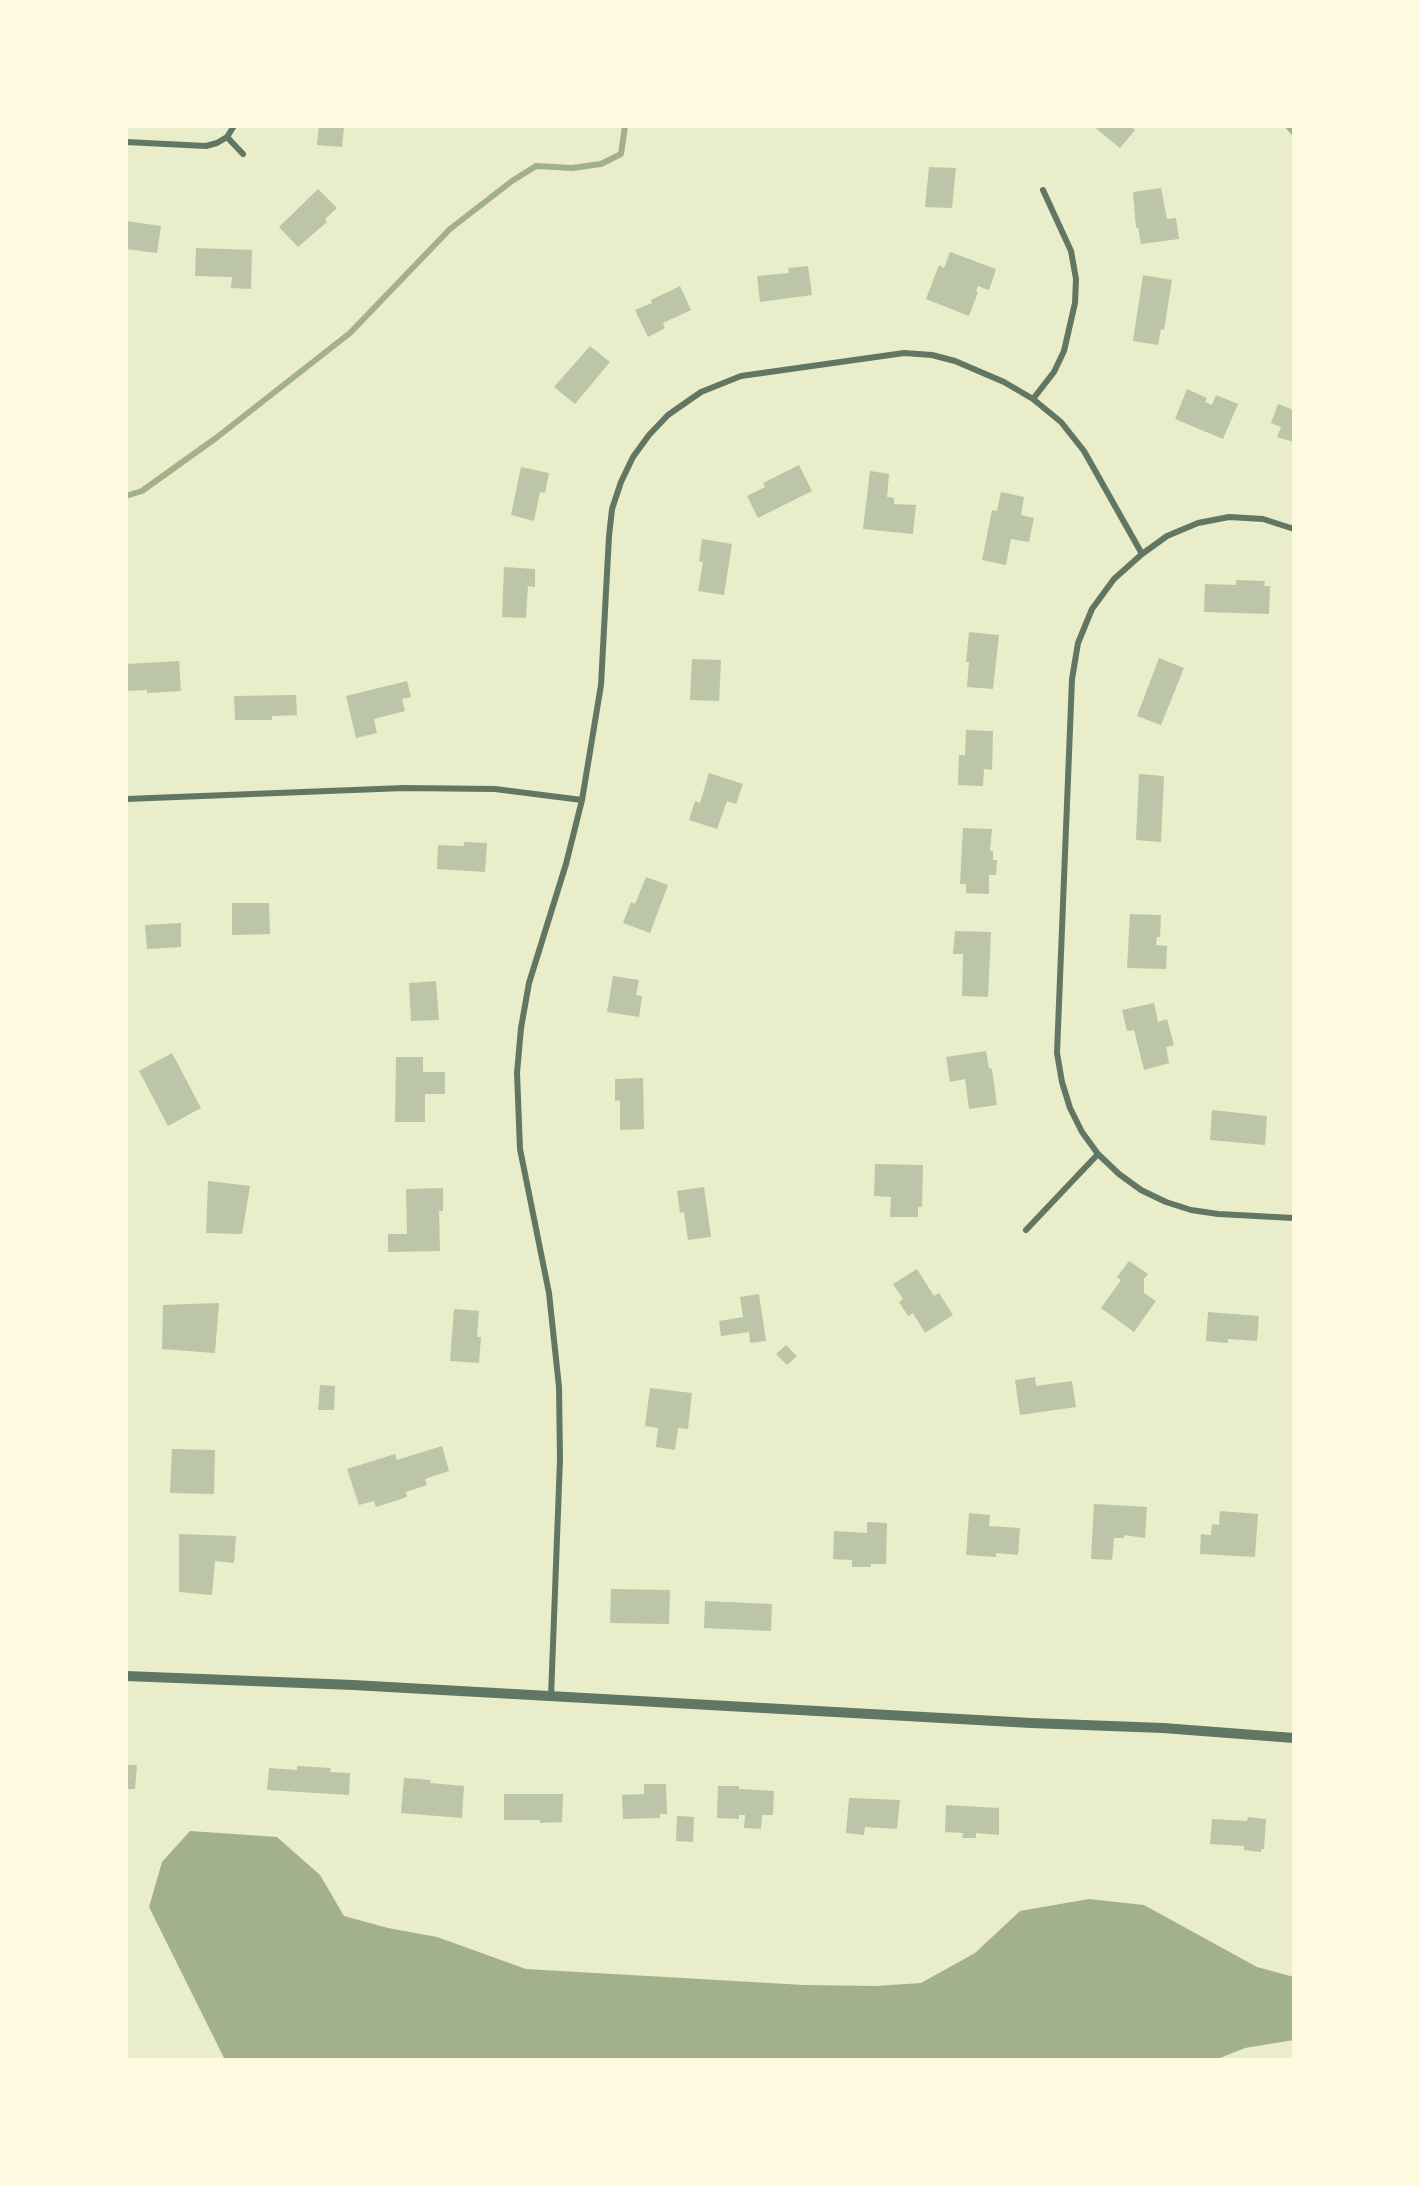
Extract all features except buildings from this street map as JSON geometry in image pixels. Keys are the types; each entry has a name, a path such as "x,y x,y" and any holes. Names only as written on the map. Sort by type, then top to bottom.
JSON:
{"street":[{"path":"126,142 206,147 227,137 234,126"},
{"path":"227,137 243,154"},
{"path":"1033,399 1054,372 1064,351 1075,303 1076,279 1071,251 1043,190"},
{"path":"551,1697 560,1459 559,1387 549,1293 520,1149 517,1073 521,1028 529,983 566,864 582,800 601,685 612,509 621,482 633,458 649,435 668,415 701,392 741,376 904,353 932,355 954,361 1004,382 1033,399 1060,422 1084,450 1142,554"},
{"path":"1294,530 1263,519 1229,517 1198,523 1167,536 1142,554 1114,579 1092,609 1078,643 1072,679 1057,1053 1062,1082 1070,1108 1082,1132 1098,1154 1119,1174 1141,1190 1166,1202 1191,1210 1218,1214 1294,1218"},
{"path":"126,799 404,788 495,789 582,800"},
{"path":"1026,1230 1098,1154"},
{"path":"126,1676 341,1684 1031,1723 1163,1728 1294,1738"}],"shaded area":[{"path":"190,1831 277,1837 320,1875 344,1916 388,1928 437,1937 526,1969 804,1985 876,1986 921,1983 975,1953 1020,1911 1089,1899 1144,1905 1257,1967 1294,1977 1294,2040 1245,2048 1215,2060 225,2060 149,1907 162,1862"}],"waterway":[{"path":"126,496 142,491 216,438 350,333 450,229 512,181 536,166 572,168 601,164 621,154 625,126"},
{"path":"1288,126 1294,133"}]}
